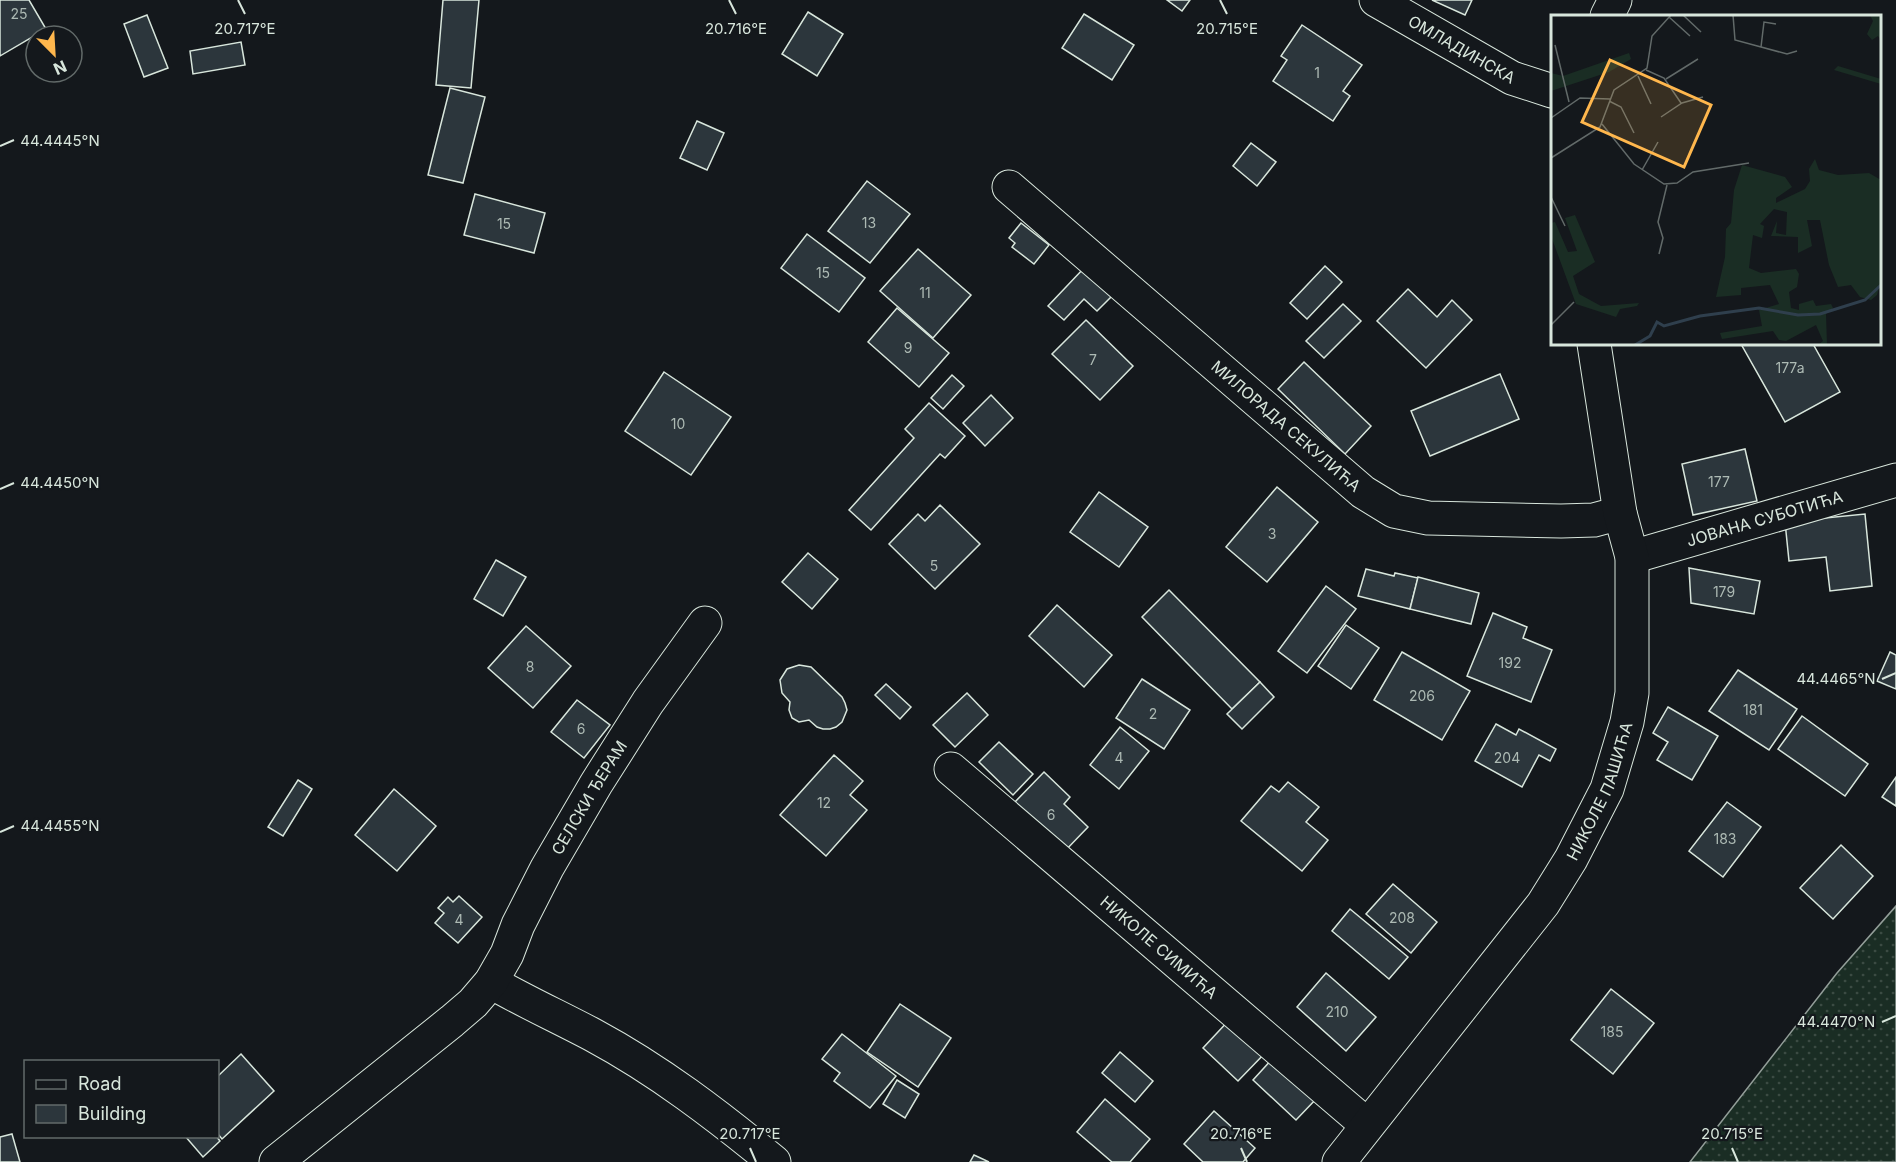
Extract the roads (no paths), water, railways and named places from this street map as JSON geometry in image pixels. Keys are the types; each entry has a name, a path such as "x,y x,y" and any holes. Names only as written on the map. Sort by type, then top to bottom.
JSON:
{"street":[{"name":"ОМЛАДИНСКА","path":"1376,0 1512,78 1551,91"},
{"path":"1608,15 1615,0"},
{"name":"МИЛОРАДА СЕКУЛИЋА","path":"1009,187 1363,492 1394,511 1428,518 1561,522 1594,520 1620,513"},
{"name":"НИКОЛЕ ПАШИЋА","path":"1339,1162 1543,904 1571,860 1603,797 1616,763 1632,693 1632,557 1620,513 1594,345"},
{"name":"ЈОВАНА СУБОТИЋА","path":"1632,557 1896,480"},
{"name":"СЕЛСКИ ЂЕРАМ","path":"276,1162 452,1021 473,1003 491,982 507,954 518,925 547,868 596,784 648,702 705,623"},
{"name":"НИКОЛЕ СИМИЋА","path":"951,769 1367,1125"},
{"path":"491,982 541,1010 594,1035 671,1083 732,1127 774,1162"}]}
